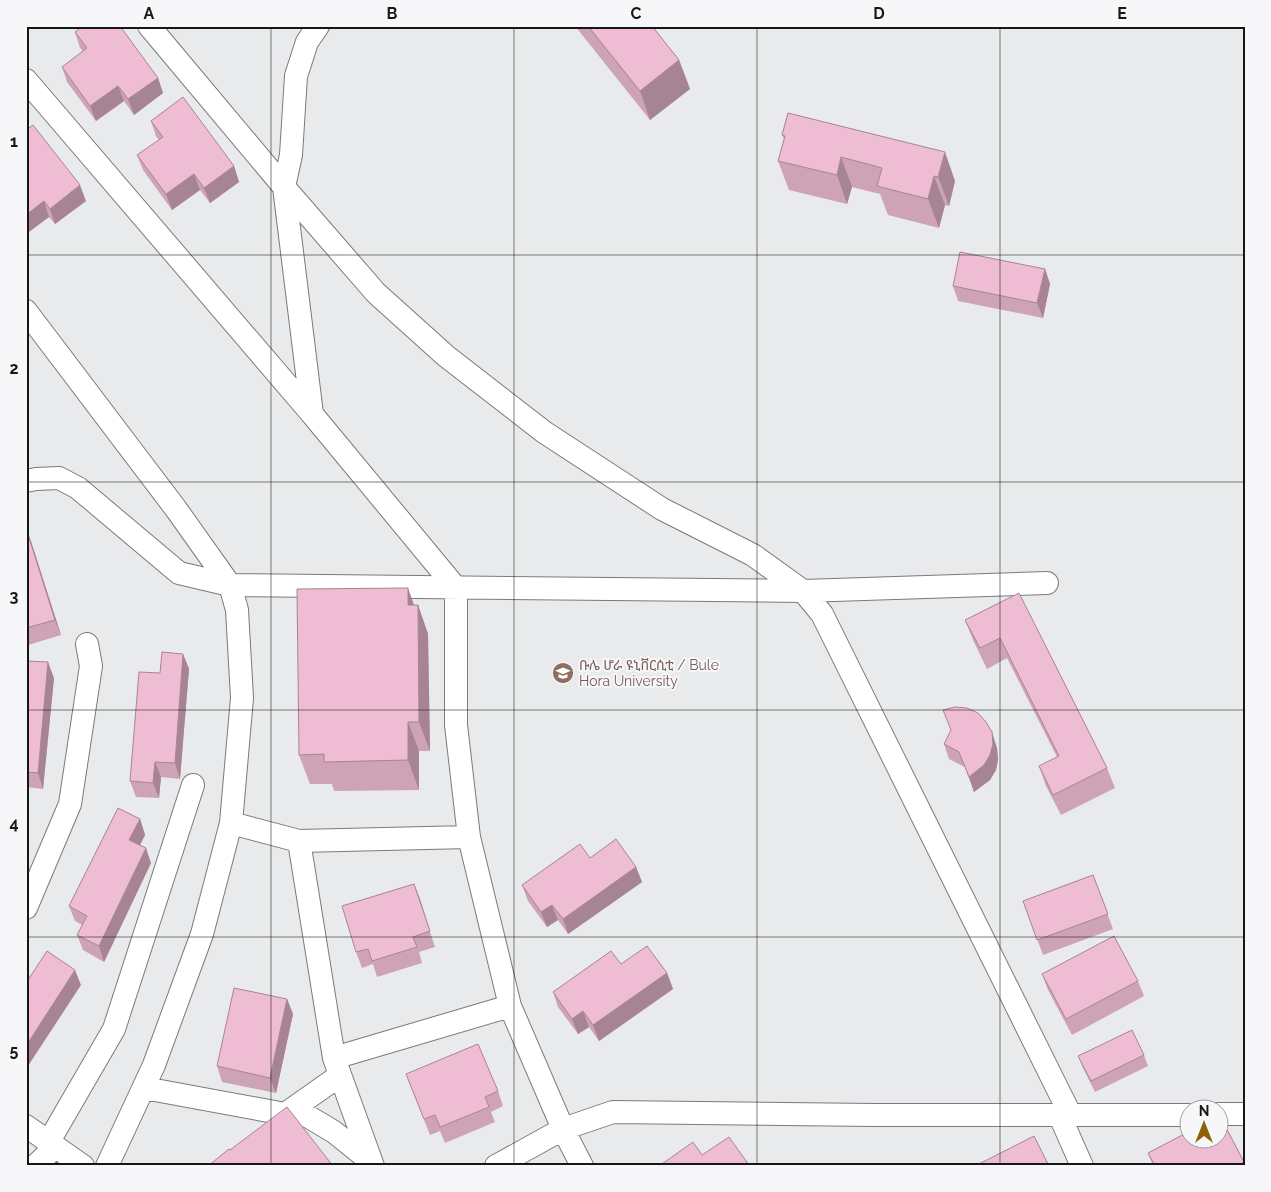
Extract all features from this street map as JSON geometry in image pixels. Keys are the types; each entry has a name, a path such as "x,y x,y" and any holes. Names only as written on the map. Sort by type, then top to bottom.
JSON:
{"street":[{"path":"149,26 376,293 446,356 552,437 662,509 754,555 803,591 822,614 1064,1114 1082,1166"},
{"path":"312,414 284,187 291,155 296,76 307,42 318,26"},
{"path":"26,80 312,414 456,588 456,725 468,838 510,1006 563,1129 582,1166"},
{"path":"26,311 176,509 230,585 237,610 242,698 231,823 202,934 144,1088 107,1166"},
{"path":"26,481 59,478 78,488 179,573 230,585 803,591 1047,583"},
{"path":"26,908 70,804 91,666 87,644"},
{"path":"34,1166 52,1145 114,1029 194,785"},
{"path":"231,823 299,841 468,838"},
{"path":"299,841 337,1067 371,1163"},
{"path":"262,1131 290,1111 337,1067 510,1006"},
{"path":"144,1088 290,1111 334,1132 371,1163"},
{"path":"496,1166 563,1129 613,1112 874,1115 1178,1115"},
{"path":"1228,1114 1245,1114"},
{"path":"26,1126 83,1166"}],"building":[{"path":"83,26 120,26 158,78 128,99 118,86 90,106 62,67 87,48 75,32"},
{"path":"588,26 652,26 679,60 640,91"},
{"path":"183,97 234,166 204,188 194,174 166,194 137,155 163,137 151,121"},
{"path":"788,113 945,152 938,177 934,176 928,199 877,186 882,168 841,157 837,175 778,161 785,136 782,135"},
{"path":"33,125 80,185 50,209 44,201 26,215 26,130"},
{"path":"960,252 1045,269 1037,303 953,286"},
{"path":"26,528 55,620 26,628"},
{"path":"408,588 408,605 418,605 419,722 408,722 408,760 324,762 324,754 299,755 297,589"},
{"path":"1019,593 1107,768 1053,795 1039,766 1059,756 1000,638 980,648 965,620"},
{"path":"162,652 183,654 175,763 155,762 153,783 130,781 139,672 160,673"},
{"path":"26,661 48,662 38,773 26,772"},
{"path":"955,707 967,708 978,713 992,732 993,744 990,755 984,765 969,777 959,752 944,744 951,730 943,710"},
{"path":"118,808 140,819 129,840 146,848 99,946 77,935 87,916 69,906"},
{"path":"616,839 636,867 563,919 552,905 541,912 522,885 580,844 590,858"},
{"path":"1093,875 1108,914 1037,940 1023,901"},
{"path":"414,884 430,931 413,937 417,947 372,961 368,949 356,952 342,906"},
{"path":"1114,936 1138,981 1066,1019 1042,974"},
{"path":"647,946 667,973 593,1025 583,1011 572,1019 553,992 611,951 621,964"},
{"path":"47,951 75,970 26,1046 26,983"},
{"path":"234,988 287,999 270,1078 217,1066"},
{"path":"1132,1030 1144,1055 1091,1081 1078,1056"},
{"path":"478,1044 498,1091 485,1097 489,1107 440,1127 435,1115 424,1119 406,1074"},
{"path":"287,1107 333,1166 208,1166 229,1149"},
{"path":"1228,1131 1244,1162 1237,1166 1155,1166 1148,1153 1178,1137 1178,1150 1228,1150"},
{"path":"1034,1136 1049,1166 975,1166"},
{"path":"729,1137 748,1166 659,1166 693,1142 702,1155"}],"place":[{"name":"ቡሌ ሆራ ዩኒቨርሲቲ / Bule Hora University","path":"563,673"}]}
